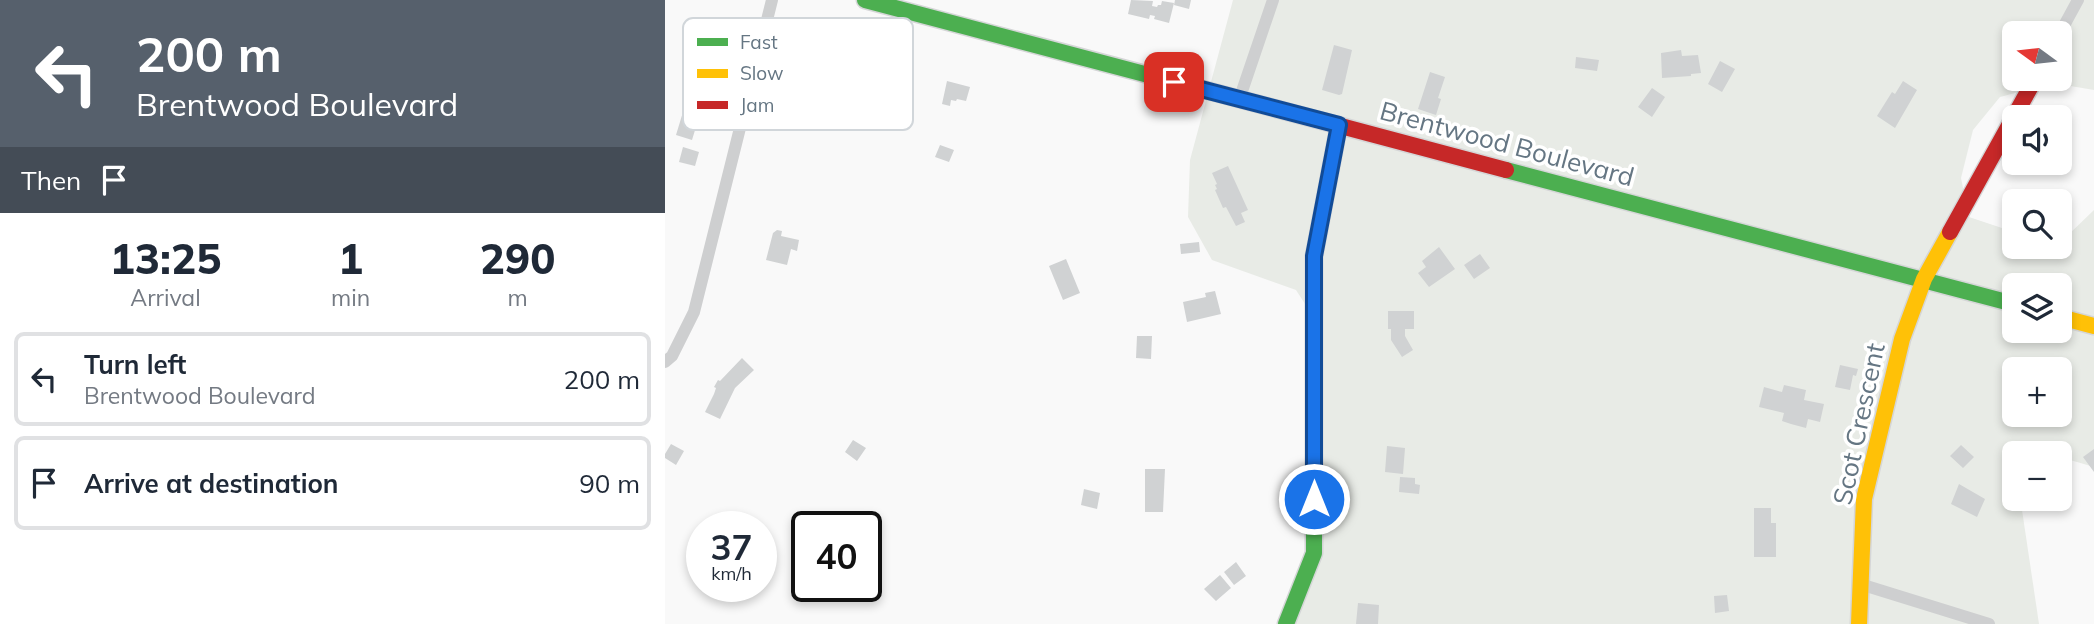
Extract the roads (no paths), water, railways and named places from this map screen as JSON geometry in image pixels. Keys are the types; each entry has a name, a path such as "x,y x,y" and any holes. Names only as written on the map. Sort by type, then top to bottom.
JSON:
{"street":[{"path":"768,18 772,0"},
{"name":"Brentwood Boulevard","path":"865,0 2002,301"},
{"path":"1239,100 1273,0"},
{"path":"2067,21 2078,0"},
{"name":"Scot Crescent","path":"1859,624 1864,499 1902,339 1924,279 2028,91"},
{"path":"1286,624 1314,552 1314,256 1339,125"},
{"path":"665,362 672,356 694,312 740,130"},
{"path":"2072,320 2094,326"},
{"path":"1860,584 1989,624"}]}
